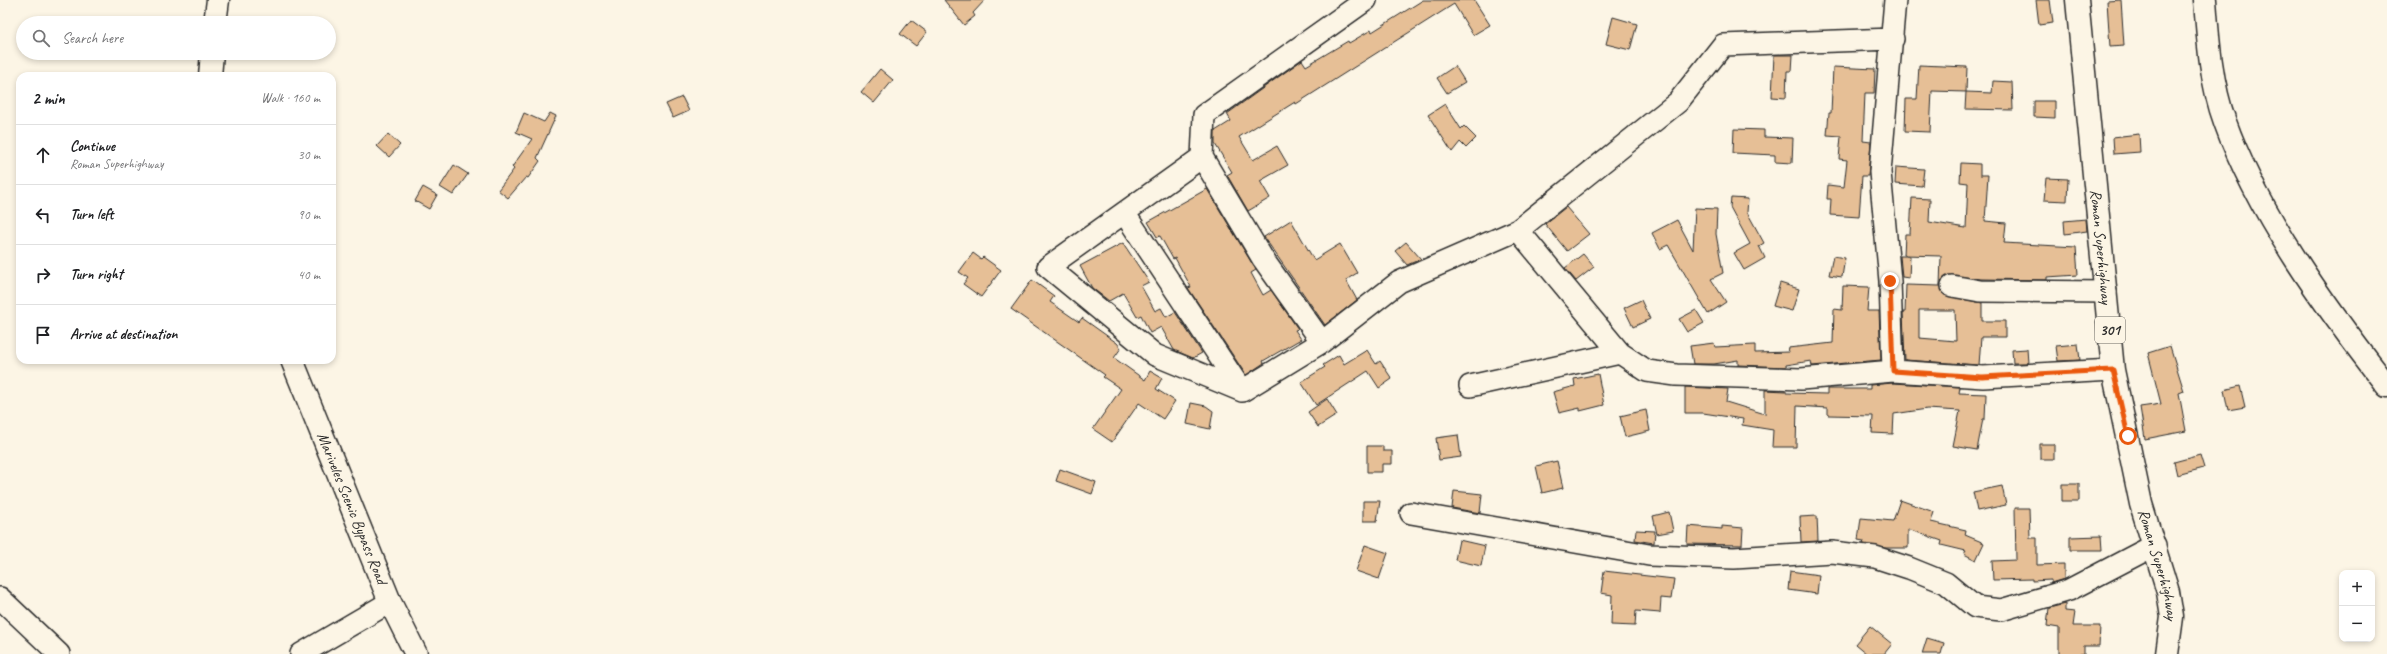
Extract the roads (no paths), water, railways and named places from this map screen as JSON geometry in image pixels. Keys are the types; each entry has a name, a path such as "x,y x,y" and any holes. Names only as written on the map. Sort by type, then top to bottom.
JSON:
{"main road":[{"path":"216,16 218,0"},
{"name":"Roman Superhighway","path":"2077,0 2113,370 2141,504 2155,545 2172,617 2166,654"},
{"path":"2205,0 2210,55 2224,121 2249,179 2300,264 2351,341 2387,386"},
{"path":"210,72 211,60"},
{"name":"Mariveles Scenic Bypass Road","path":"294,364 390,602 416,654"}],"street":[{"path":"1322,342 1263,259 1202,157 1204,115 1366,0"},
{"path":"1893,371 1890,281 1880,172 1894,39 1895,0"},
{"path":"1242,391 1322,342 1399,282 1518,230 1678,102 1723,46 1894,39"},
{"path":"1202,157 1048,267 1155,355 1242,391"},
{"path":"1124,214 1242,391"},
{"path":"1518,230 1620,353 1648,371 1676,375 1801,378 1893,371 1982,377 2113,370"},
{"path":"1952,286 1980,291 2106,292"},
{"path":"1470,386 1620,353"},
{"path":"1411,513 1649,554 1734,558 1832,552 1875,557 1909,568 1946,583 1975,607 2001,610 2069,590 2155,545"},
{"path":"0,598 59,654"},
{"path":"301,654 390,602"}]}
